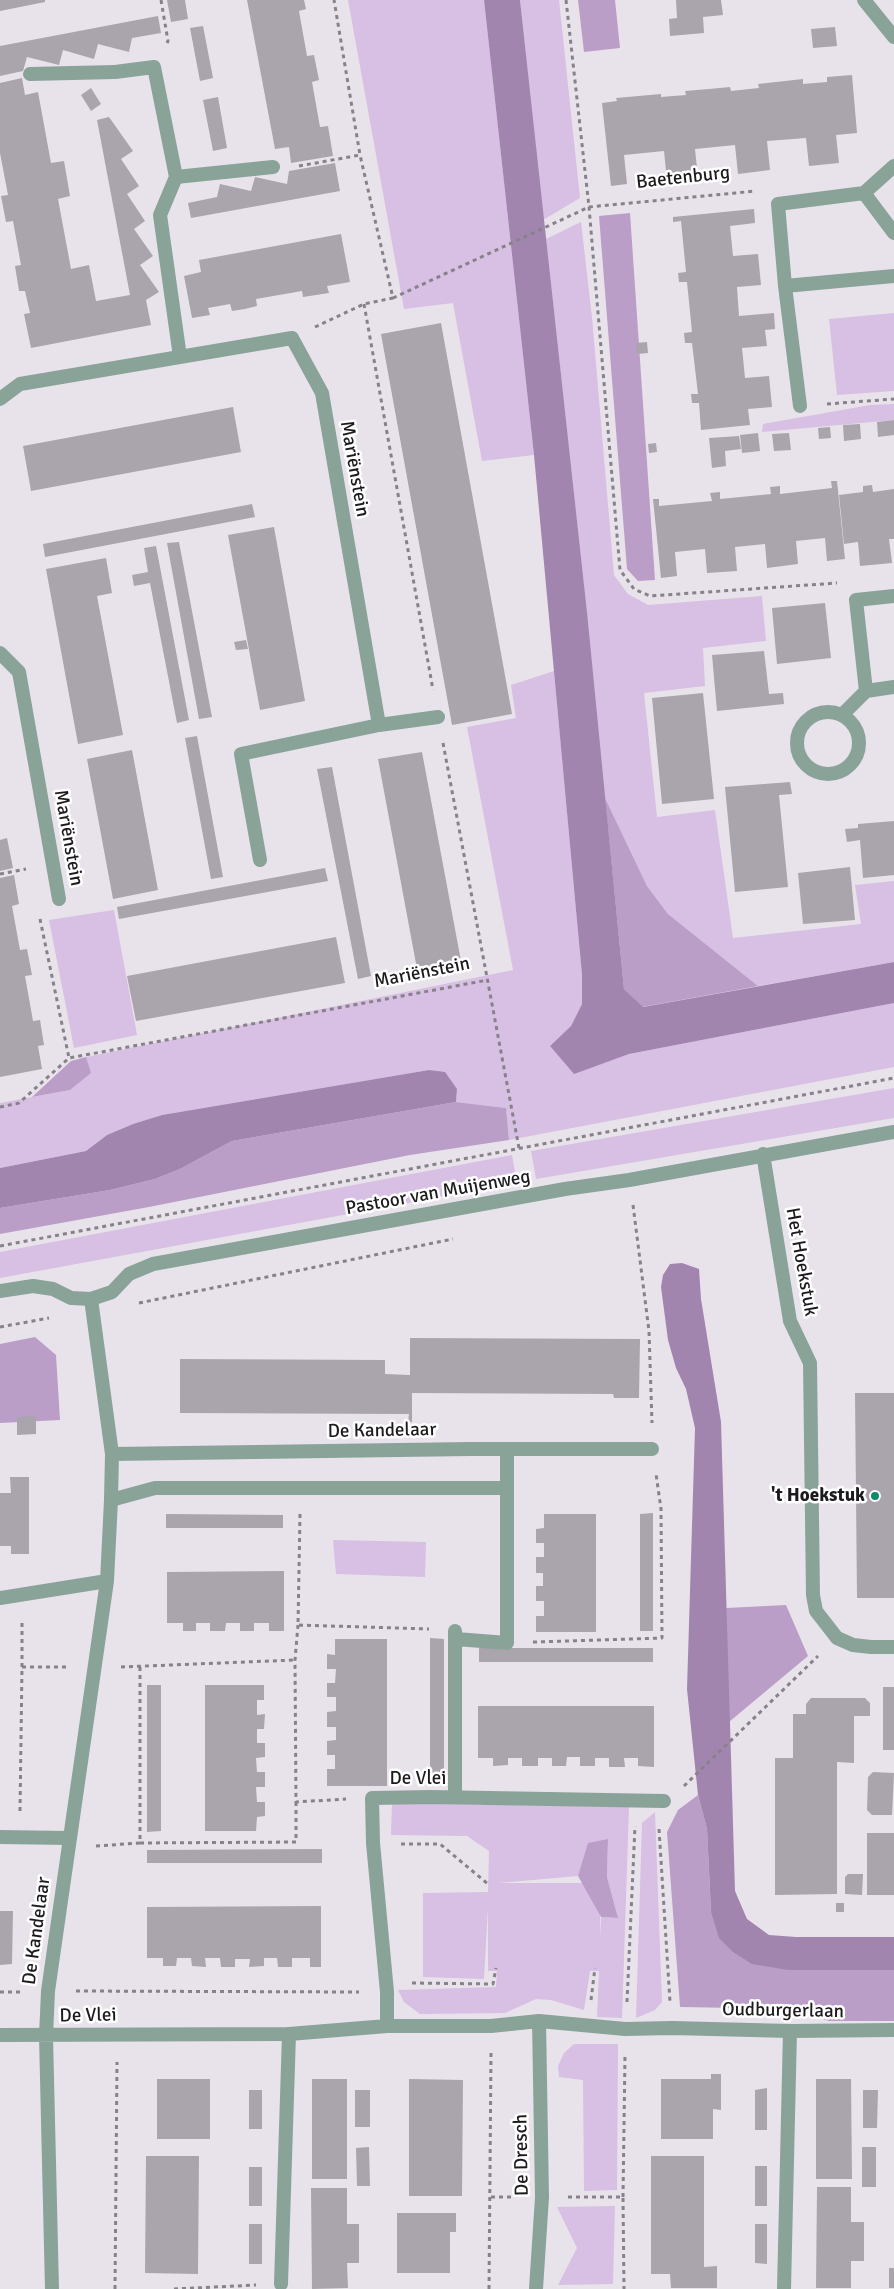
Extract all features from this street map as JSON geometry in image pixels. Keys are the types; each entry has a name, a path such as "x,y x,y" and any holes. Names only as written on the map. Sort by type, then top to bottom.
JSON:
{"street":[{"path":"864,0 894,37"},
{"path":"30,74 115,72 154,67 176,176 160,215 180,357"},
{"path":"800,406 785,286 778,204 864,193 894,166"},
{"path":"176,176 273,167"},
{"path":"864,193 894,233"},
{"path":"785,286 894,276"},
{"path":"0,399 20,384 292,338"},
{"name":"Mariënstein","path":"292,338 322,393 380,726"},
{"path":"866,690 856,600 894,596"},
{"name":"Mariënstein","path":"0,653 19,672 59,899"},
{"path":"842,715 866,690 894,687"},
{"path":"831,712 842,715 850,720 859,737 859,747 856,756 844,770 834,774 814,771 800,756 797,745 803,725 811,717 821,713 831,712"},
{"path":"260,860 241,754 380,726 438,717"},
{"name":"Pastoor van Muijenweg","path":"0,1292 33,1286 53,1290 91,1305 112,1292 128,1274 153,1264 894,1132"},
{"name":"Het Hoekstuk","path":"763,1154 790,1321 810,1363 813,1594 816,1611 837,1638"},
{"name":"De Kandelaar","path":"52,2289 46,2036 48,1991 107,1581 112,1454 91,1305"},
{"name":"De Kandelaar","path":"112,1454 471,1449 507,1451 652,1449"},
{"path":"455,1797 455,1634 507,1643 507,1451"},
{"path":"110,1500 155,1488 507,1488"},
{"path":"0,1598 107,1581"},
{"path":"837,1638 853,1645 894,1647"},
{"name":"De Vlei","path":"387,2026 387,1992 373,1843 372,1798 455,1797 664,1801"},
{"path":"0,1837 68,1843"},
{"name":"De Vlei","path":"0,2035 289,2034 387,2026 491,2026 539,2021 625,2029 672,2028"},
{"name":"De Dresch","path":"536,2289 542,2197 539,2021"},
{"name":"Oudburgerlaan","path":"672,2028 790,2031 894,2030"},
{"path":"784,2288 790,2031"},
{"path":"281,2284 289,2034"}],"path":[{"path":"154,67 168,41 161,0"},
{"path":"334,0 360,155 393,298"},
{"path":"566,0 589,207 620,570 634,589 650,596 836,582 856,600"},
{"path":"273,167 285,169 360,155"},
{"name":"Baetenburg","path":"292,338 364,304 393,298 589,207 754,190 778,204"},
{"path":"800,406 894,399"},
{"name":"Mariënstein","path":"59,899 40,919 69,1058 488,980"},
{"path":"0,1107 19,1103 69,1058"},
{"path":"0,1246 894,1078"},
{"path":"623,1204 633,1202"},
{"path":"0,1327 91,1305 159,1300 459,1238"},
{"path":"68,1843 296,1842 295,1660 298,1624 300,1487"},
{"path":"22,1667 23,1594"},
{"path":"298,1624 455,1634"},
{"path":"677,1793 746,1724 837,1638"},
{"path":"140,1667 140,1843"},
{"path":"296,1802 372,1798"},
{"path":"624,2289 625,2029 636,1800"},
{"path":"664,1801 659,1828 672,2028"},
{"path":"373,1843 440,1844 488,1884"},
{"path":"0,1992 387,1992 411,1983 493,1984 496,1968"},
{"path":"489,2289 491,2026"},
{"path":"115,2289 118,2034"},
{"path":"542,2197 623,2197"},
{"path":"174,2289 281,2284"}],"shaded area":[{"path":"348,0 484,0 534,455 482,461 453,303 404,309"},
{"path":"484,0 520,0 587,612 624,989 643,1007 894,962 894,1003 629,1054 574,1074 550,1046 571,1026 582,1004 582,975 534,455"},
{"path":"520,0 559,0 580,198 543,220"},
{"path":"578,0 615,0 620,48 584,52"},
{"path":"630,213 655,580 638,581 627,569 599,216"},
{"path":"581,222 592,317 614,575 628,594 648,605 762,596 766,641 703,648 705,686 644,693 657,817 715,810 733,938 861,924 855,885 894,881 894,962 758,986 668,914 647,886 605,798 546,239"},
{"path":"894,313 894,391 837,395 829,319"},
{"path":"894,404 894,420 762,432 763,424 870,405"},
{"path":"554,671 582,975 582,1004 571,1026 550,1046 574,1073 629,1054 894,1003 894,1067 509,1140 506,1108 456,1102 457,1089 429,1070 162,1115 107,1135 86,1151 0,1168 0,1103 70,1090 90,1073 86,1057 513,970 467,727 516,718 511,685"},
{"path":"605,798 647,886 668,914 758,986 642,1007 624,989"},
{"path":"114,910 137,1035 74,1048 49,920"},
{"path":"86,1057 91,1073 70,1090 32,1097 71,1061"},
{"path":"429,1070 445,1072 457,1089 456,1102 232,1141 180,1169 155,1179 110,1190 0,1208 0,1168 86,1151 107,1135 133,1124 162,1115"},
{"path":"894,1088 894,1118 536,1179 531,1151"},
{"path":"456,1102 506,1108 509,1140 410,1155 149,1207 0,1234 0,1208 110,1190 155,1179 180,1169 232,1141"},
{"path":"512,1155 517,1183 0,1278 0,1252"},
{"path":"682,1263 699,1269 701,1299 721,1422 735,1891 747,1919 769,1935 796,1937 894,1937 894,1970 788,1970 752,1964 733,1952 719,1938 711,1912 707,1829 698,1795 687,1689 695,1428 686,1389 676,1368 668,1340 661,1287 663,1275 670,1264"},
{"path":"35,1337 56,1355 60,1420 0,1423 0,1344"},
{"path":"333,1540 426,1542 425,1577 336,1574"},
{"path":"786,1605 808,1656 729,1722 726,1608"},
{"path":"698,1795 707,1829 711,1912 788,1970 894,1970 894,2021 829,2021 792,2009 680,2007 667,1832 678,1810"},
{"path":"392,1803 629,1807 622,2018 597,2017 599,1971 590,1971 584,2010 551,2000 536,1999 505,2013 420,2014 404,2002 398,1990 496,1987 497,1971 488,1971 488,1907 484,1979 423,1977 423,1893 488,1892 489,1851 467,1836 391,1835","holes":["608,1839 607,1877 618,1918 601,1917 600,1940 600,1883 498,1883 578,1876"]},
{"path":"655,1812 662,2002 655,2010 636,2018 642,1823"},
{"path":"608,1839 607,1877 618,1918 601,1917 578,1876 588,1843"},
{"path":"574,2044 618,2044 617,2190 584,2191 583,2080 559,2077 558,2066 564,2053"},
{"path":"615,2206 613,2284 558,2285 577,2248 557,2207"}],"building":[{"path":"0,0 45,0 45,2 0,11"},
{"path":"167,0 185,0 188,19 171,22"},
{"path":"247,0 304,0 306,9 299,11 307,56 314,55 319,80 312,82 320,127 328,126 333,156 291,163 289,147 275,149"},
{"path":"676,0 721,0 723,15 703,17 704,33 670,36 669,19 677,18"},
{"path":"158,16 161,33 132,38 129,52 98,44 94,59 63,50 59,65 27,57 23,71 0,76 0,46"},
{"path":"203,26 213,78 200,81 190,28"},
{"path":"835,27 837,46 813,48 811,29"},
{"path":"852,75 857,133 836,135 839,163 809,166 806,138 767,141 770,170 738,174 735,145 695,149 698,178 667,180 664,151 624,155 627,184 611,186 602,103 617,101 616,98 661,94 661,97 686,95 685,91 730,87 731,91 759,88 758,84 803,79 803,84 827,82 827,77"},
{"path":"22,78 25,95 38,92 51,163 64,161 70,196 58,199 71,269 89,265 96,301 130,295 97,120 109,117 133,151 121,159 139,186 127,194 145,221 134,229 153,256 140,265 159,292 146,300 151,325 31,348 24,314 30,313 25,291 19,291 15,266 21,265 13,221 6,222 1,196 8,195 0,153 0,83"},
{"path":"91,88 101,104 91,111 81,95"},
{"path":"218,97 227,148 213,151 203,100"},
{"path":"335,163 340,191 191,218 188,203 217,197 220,184 251,191 255,177 287,184 289,171"},
{"path":"754,209 755,223 730,226 733,256 758,254 761,285 737,287 739,316 774,313 775,329 765,330 767,346 742,348 745,378 769,376 772,407 748,409 750,425 701,430 699,403 692,403 691,394 698,394 692,343 685,343 684,333 692,332 687,282 679,282 678,273 686,272 681,221 673,222 673,217"},
{"path":"341,234 350,282 327,286 329,293 303,297 302,291 256,299 257,306 245,309 232,311 230,304 208,308 210,315 192,318 184,276 201,272 199,260"},
{"path":"441,323 512,714 452,725 381,334"},
{"path":"647,342 648,353 637,354 636,343"},
{"path":"233,407 241,452 31,491 23,446"},
{"path":"894,420 894,435 878,437 877,422"},
{"path":"860,424 861,439 844,441 843,425"},
{"path":"830,427 831,438 819,439 818,428"},
{"path":"758,433 760,451 742,453 740,435"},
{"path":"789,433 791,450 774,451 772,434"},
{"path":"739,436 741,449 725,451 726,466 712,468 709,438"},
{"path":"656,443 657,452 649,453 648,444"},
{"path":"831,481 837,481 845,559 827,561 825,538 796,541 798,564 767,568 765,544 735,547 737,571 707,573 705,549 675,552 677,576 661,578 653,499 659,499 659,506 712,501 710,493 720,492 720,499 771,494 770,487 780,486 780,494 832,488"},
{"path":"872,485 873,492 894,489 894,539 889,539 892,563 860,566 858,542 844,544 839,495 863,492 863,486"},
{"path":"252,504 255,517 45,557 43,544"},
{"path":"274,527 305,701 260,710 228,535"},
{"path":"179,542 212,717 199,719 167,543"},
{"path":"156,546 189,720 177,723 150,583 134,586 132,575 148,572 144,548"},
{"path":"106,558 112,593 97,596 123,735 78,744 46,569"},
{"path":"825,603 831,658 777,664 772,608"},
{"path":"246,640 248,649 236,650 234,642"},
{"path":"764,651 769,694 783,693 784,704 717,711 712,655"},
{"path":"703,693 714,799 662,804 652,698"},
{"path":"197,736 223,877 211,879 185,738"},
{"path":"132,750 158,890 113,899 87,759"},
{"path":"422,752 461,961 417,969 378,759"},
{"path":"332,767 371,976 358,979 317,769"},
{"path":"790,782 792,794 779,795 788,887 735,892 725,787"},
{"path":"894,821 894,875 863,878 860,840 847,842 845,829 858,828 858,824"},
{"path":"7,838 13,868 0,871 0,840"},
{"path":"850,867 855,920 803,924 798,873"},
{"path":"325,868 328,881 119,919 117,907"},
{"path":"14,875 19,904 12,906 20,950 27,949 32,975 25,976 33,1021 40,1020 44,1045 38,1046 42,1069 0,1077 0,878"},
{"path":"336,937 345,983 136,1021 127,976"},
{"path":"410,1338 640,1339 639,1398 614,1398 613,1394 412,1393 412,1422 408,1422 409,1414 180,1413 180,1359 385,1360 385,1374 410,1375"},
{"name":"'t Hoekstuk","path":"855,1393 894,1393 894,1598 857,1598"},
{"path":"36,1416 36,1434 17,1435 17,1417"},
{"path":"10,1477 29,1477 29,1554 11,1554 11,1546 0,1546 0,1493 11,1493"},
{"path":"653,1513 653,1631 640,1631 640,1514"},
{"path":"166,1514 283,1515 283,1528 166,1528"},
{"path":"544,1514 596,1514 596,1632 536,1632 536,1616 544,1616 544,1601 536,1601 536,1586 543,1586 543,1573 536,1573 536,1557 544,1557 544,1543 536,1543 536,1529 544,1528"},
{"path":"284,1571 284,1631 269,1631 269,1623 254,1623 254,1631 240,1631 240,1623 226,1623 225,1631 210,1631 210,1623 196,1623 196,1631 183,1631 183,1623 167,1623 167,1572"},
{"path":"430,1638 444,1639 444,1785 430,1786"},
{"path":"335,1639 387,1639 387,1786 327,1786 327,1769 335,1769 335,1755 327,1755 327,1741 336,1740 336,1727 327,1727 327,1712 336,1711 336,1697 327,1697 327,1683 335,1683 336,1669 327,1669 327,1654 335,1655"},
{"path":"479,1648 653,1648 653,1662 479,1662"},
{"path":"147,1685 161,1685 161,1831 147,1832"},
{"path":"205,1685 264,1685 264,1700 257,1700 257,1715 265,1714 264,1729 257,1729 257,1743 265,1743 265,1757 256,1758 257,1772 265,1772 265,1787 256,1787 257,1802 265,1802 265,1816 257,1817 256,1831 205,1831"},
{"path":"883,1687 894,1687 894,1750 883,1750"},
{"path":"811,1698 865,1698 870,1703 870,1716 854,1716 854,1763 837,1762 837,1894 775,1895 775,1758 793,1758 793,1714 806,1714 806,1704"},
{"path":"478,1706 654,1706 654,1767 638,1766 638,1758 624,1758 625,1767 609,1767 609,1758 595,1758 595,1766 580,1766 580,1757 567,1757 566,1766 552,1766 552,1758 538,1758 538,1766 522,1766 522,1758 508,1758 508,1765 493,1766 493,1758 478,1758"},
{"path":"873,1772 894,1773 892,1815 872,1815 867,1810 868,1777"},
{"path":"867,1833 894,1833 894,1895 867,1895"},
{"path":"322,1849 322,1863 147,1863 147,1850"},
{"path":"848,1874 863,1874 862,1895 845,1894 845,1877"},
{"path":"836,1903 844,1903 844,1912 836,1912"},
{"path":"321,1906 321,1967 310,1967 310,1958 292,1958 292,1967 278,1967 277,1958 264,1958 264,1966 249,1967 250,1959 235,1959 235,1967 221,1967 220,1958 205,1958 206,1967 192,1966 191,1958 177,1958 176,1966 163,1966 163,1958 147,1958 147,1907"},
{"path":"0,1911 13,1911 12,1964 0,1965"},
{"path":"711,2074 721,2074 721,2110 713,2109 713,2139 661,2139 661,2079 711,2079"},
{"path":"157,2079 210,2079 210,2139 157,2139"},
{"path":"312,2079 347,2079 347,2179 312,2179"},
{"path":"409,2079 463,2080 462,2196 409,2196"},
{"path":"816,2079 851,2079 852,2179 816,2179"},
{"path":"767,2088 767,2130 755,2130 755,2090"},
{"path":"249,2090 262,2090 262,2129 249,2129"},
{"path":"355,2090 370,2090 370,2127 355,2127"},
{"path":"863,2090 878,2090 877,2128 863,2128"},
{"path":"369,2147 370,2186 357,2186 356,2148"},
{"path":"862,2147 876,2147 876,2187 862,2187"},
{"path":"146,2156 199,2156 198,2274 145,2273"},
{"path":"651,2156 704,2156 704,2267 717,2266 717,2288 671,2288 670,2274 651,2274"},
{"path":"755,2166 767,2166 767,2206 755,2206"},
{"path":"249,2167 262,2167 262,2206 249,2206"},
{"path":"817,2187 851,2187 851,2222 864,2222 864,2261 851,2261 851,2288 816,2288"},
{"path":"311,2188 347,2188 347,2224 359,2224 359,2263 347,2263 348,2288 312,2289"},
{"path":"397,2213 456,2213 456,2232 450,2232 450,2273 397,2273"},
{"path":"249,2224 262,2224 262,2264 249,2264"},
{"path":"755,2224 767,2224 767,2264 755,2263"},
{"path":"889,2268 894,2268 894,2288 889,2288"}],"place":[{"name":"'t Hoekstuk","path":"875,1496"}]}
